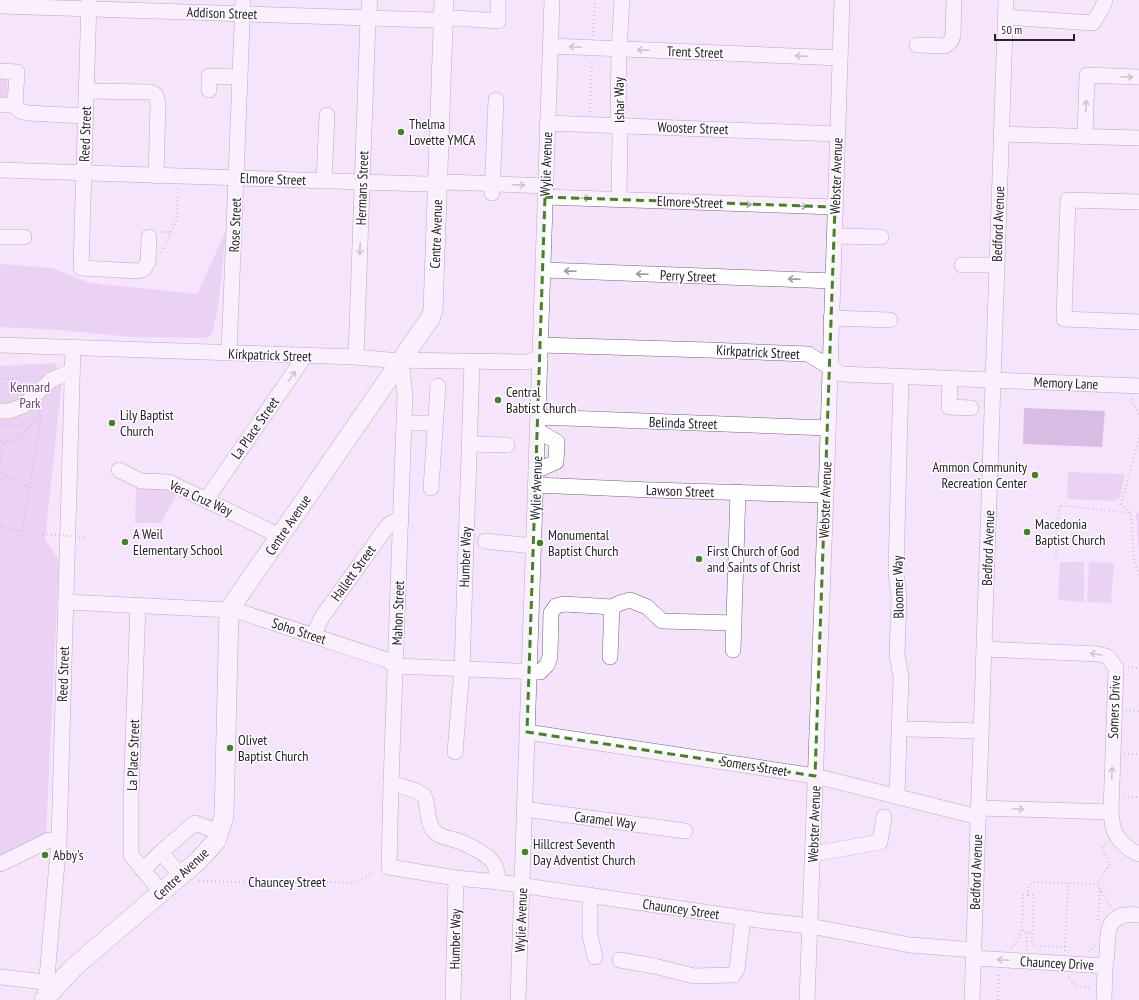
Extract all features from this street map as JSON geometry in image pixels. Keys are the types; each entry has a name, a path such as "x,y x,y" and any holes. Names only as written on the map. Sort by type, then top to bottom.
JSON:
{"main road":[{"name":"Centre Avenue","path":"45,994 73,968 199,860 216,841 224,816 229,610 429,321 433,310 444,0"}],"street":[{"name":"Hermans Street","path":"356,358 368,18 370,0"},
{"name":"Addison Street","path":"0,6 89,4 242,7 368,18 431,20 455,18 498,21 498,0"},
{"name":"Wylie Avenue","path":"518,1000 552,0"},
{"name":"Ishar Way","path":"619,199 619,49 622,0"},
{"name":"Webster Avenue","path":"807,1000 842,0"},
{"path":"917,45 945,46 951,41 953,35 954,0"},
{"name":"Bedford Avenue","path":"972,1000 1006,0"},
{"path":"1006,17 1093,23 1105,0"},
{"name":"Reed Street","path":"89,4 81,268 138,271 144,269 148,262 152,234"},
{"name":"Rose Street","path":"230,353 242,7"},
{"name":"Trent Street","path":"550,46 840,58"},
{"path":"0,71 17,72 15,105 20,111 27,113 86,116"},
{"path":"1086,136 1087,75 1139,77"},
{"path":"209,90 209,76 240,77"},
{"path":"87,91 150,92 154,94 157,98 158,105 156,176"},
{"path":"492,188 496,100"},
{"path":"0,105 15,105"},
{"path":"324,181 326,115"},
{"name":"Wooster Street","path":"547,123 838,134"},
{"path":"1002,134 1139,138"},
{"name":"Elmore Street","path":"0,170 425,184 438,183 546,191 619,199 835,207"},
{"path":"1139,202 1068,200 1064,319 1139,322"},
{"path":"834,236 881,237"},
{"path":"0,237 24,237"},
{"path":"962,265 997,266"},
{"name":"Perry Street","path":"544,270 833,281"},
{"path":"831,318 890,320"},
{"name":"Kirkpatrick Street","path":"0,345 472,362 527,362 540,352 708,350 808,354 841,374 994,380"},
{"name":"Reed Street","path":"45,994 58,841 73,348"},
{"name":"La Place Street","path":"206,500 305,356"},
{"name":"Mahon Street","path":"389,867 405,395 401,360"},
{"name":"Humber Way","path":"455,752 462,669 472,362"},
{"path":"0,410 9,411 23,406 51,380 72,371"},
{"name":"Bloomer Way","path":"897,796 901,677 897,654 899,597 896,573 901,377"},
{"path":"950,378 949,407 971,408"},
{"name":"Memory Lane","path":"994,380 1134,391"},
{"path":"432,488 438,386"},
{"path":"404,423 435,423"},
{"name":"Belinda Street","path":"538,423 828,428"},
{"path":"469,444 507,445"},
{"name":"Vera Cruz Way","path":"119,470 141,481 169,482 280,536"},
{"name":"Lawson Street","path":"536,478 738,492 825,494"},
{"path":"733,650 738,492"},
{"name":"Hallett Street","path":"313,636 322,617 386,528 392,522 401,519"},
{"path":"485,541 533,546"},
{"path":"610,657 612,607 630,600 647,606 662,621 734,623"},
{"name":"Soho Street","path":"66,602 229,610 244,613 387,660 396,666 540,672 547,665 550,657 551,613 556,606 564,604 612,607"},
{"name":"La Place Street","path":"138,605 131,797 131,855 162,893"},
{"name":"Somers Drive","path":"984,649 1099,654 1108,657 1116,668 1110,812 1114,831 1120,840 1128,848 1139,854"},
{"path":"908,729 981,731"},
{"name":"Somers Street","path":"527,732 815,776 897,796 978,812"},
{"path":"391,784 422,794 425,797 430,824 433,830 442,837 465,843 488,858 494,864 499,882"},
{"name":"Caramel Way","path":"524,809 686,831"},
{"path":"978,812 1110,812"},
{"path":"813,854 880,842 884,817"},
{"path":"143,870 161,852 196,823 219,832"},
{"path":"0,864 49,840 58,841"},
{"path":"161,852 181,876"},
{"name":"Chauncey Street","path":"389,867 456,878 522,885 743,918 810,926 910,945 974,954"},
{"name":"Humber Way","path":"453,1000 456,878"},
{"path":"590,895 590,936 595,957"},
{"path":"1105,966 1107,955 1107,935 1110,924 1119,917 1139,915"},
{"path":"620,960 654,966 694,976 733,975 737,969 743,918"},
{"name":"Chauncey Drive","path":"974,954 1105,966 1104,1000"},
{"path":"0,977 45,994"}],"path":[{"path":"593,42 594,0"},
{"path":"590,117 592,56"},
{"path":"160,257 177,218 178,187"},
{"path":"152,234 171,232"},
{"path":"0,379 16,379 42,372"},
{"path":"1134,391 1139,414"},
{"path":"0,527 22,532 41,419 39,412"},
{"path":"0,441 4,442 19,439 29,426"},
{"path":"1139,438 1121,504 1131,513 1134,561 1139,575"},
{"path":"0,461 4,442"},
{"path":"0,472 29,487"},
{"path":"1056,559 1059,505 1131,513"},
{"path":"44,534 84,537"},
{"path":"1126,667 1139,668"},
{"path":"1120,710 1139,711"},
{"path":"1119,754 1139,754"},
{"path":"1118,797 1139,797"},
{"path":"1097,884 1110,864 1102,849 1109,841"},
{"name":"Chauncey Street","path":"199,880 287,883 309,881 353,883 373,873"},
{"path":"1028,895 1028,887 1032,882 1097,884"},
{"path":"1065,955 1068,883"},
{"path":"1097,884 1112,907"},
{"path":"1011,948 1017,942 1022,930 1023,894 1034,895 1032,944 1034,946 1065,947"},
{"path":"1022,930 1027,933 1033,931"},
{"path":"1027,933 1027,954"},
{"path":"998,972 998,1000"},
{"path":"1067,975 1077,987 1091,987"}],"highlighted area":[{"path":"545,197 835,207 815,776 527,732"}],"green space":[{"path":"0,78 6,79 7,81 8,94 5,97 0,97"},
{"path":"226,231 218,307 212,334 206,338 131,337 61,330 0,327 0,264 52,268 89,283 197,294"},
{"name":"Kennard Park","path":"56,363 62,381 45,539 59,560 46,835 0,855 0,366"},
{"path":"1068,472 1125,474 1120,497 1113,501 1067,499"},
{"path":"136,486 171,487 178,491 161,523 135,523"},
{"path":"1136,512 1139,513 1139,552"},
{"path":"1060,562 1084,562 1084,602 1058,600"},
{"path":"1089,562 1114,563 1111,603 1087,602"}],"shaded area":[{"path":"1024,408 1105,411 1102,447 1023,444"}],"place":[{"name":"Thelma Lovette YMCA","path":"401,132"},
{"name":"Central Babtist Church","path":"498,400"},
{"name":"Lily Baptist Church","path":"112,423"},
{"name":"Ammon Community Recreation Center","path":"1035,475"},
{"name":"Macedonia Baptist Church","path":"1027,532"},
{"name":"A Weil Elementary School","path":"125,542"},
{"name":"Monumental Baptist Church","path":"540,543"},
{"name":"First Church of God and Saints of Christ","path":"699,559"},
{"name":"Olivet Baptist Church","path":"230,748"},
{"name":"Hillcrest Seventh Day Adventist Church","path":"525,852"},
{"name":"Abby's","path":"45,855"}]}
